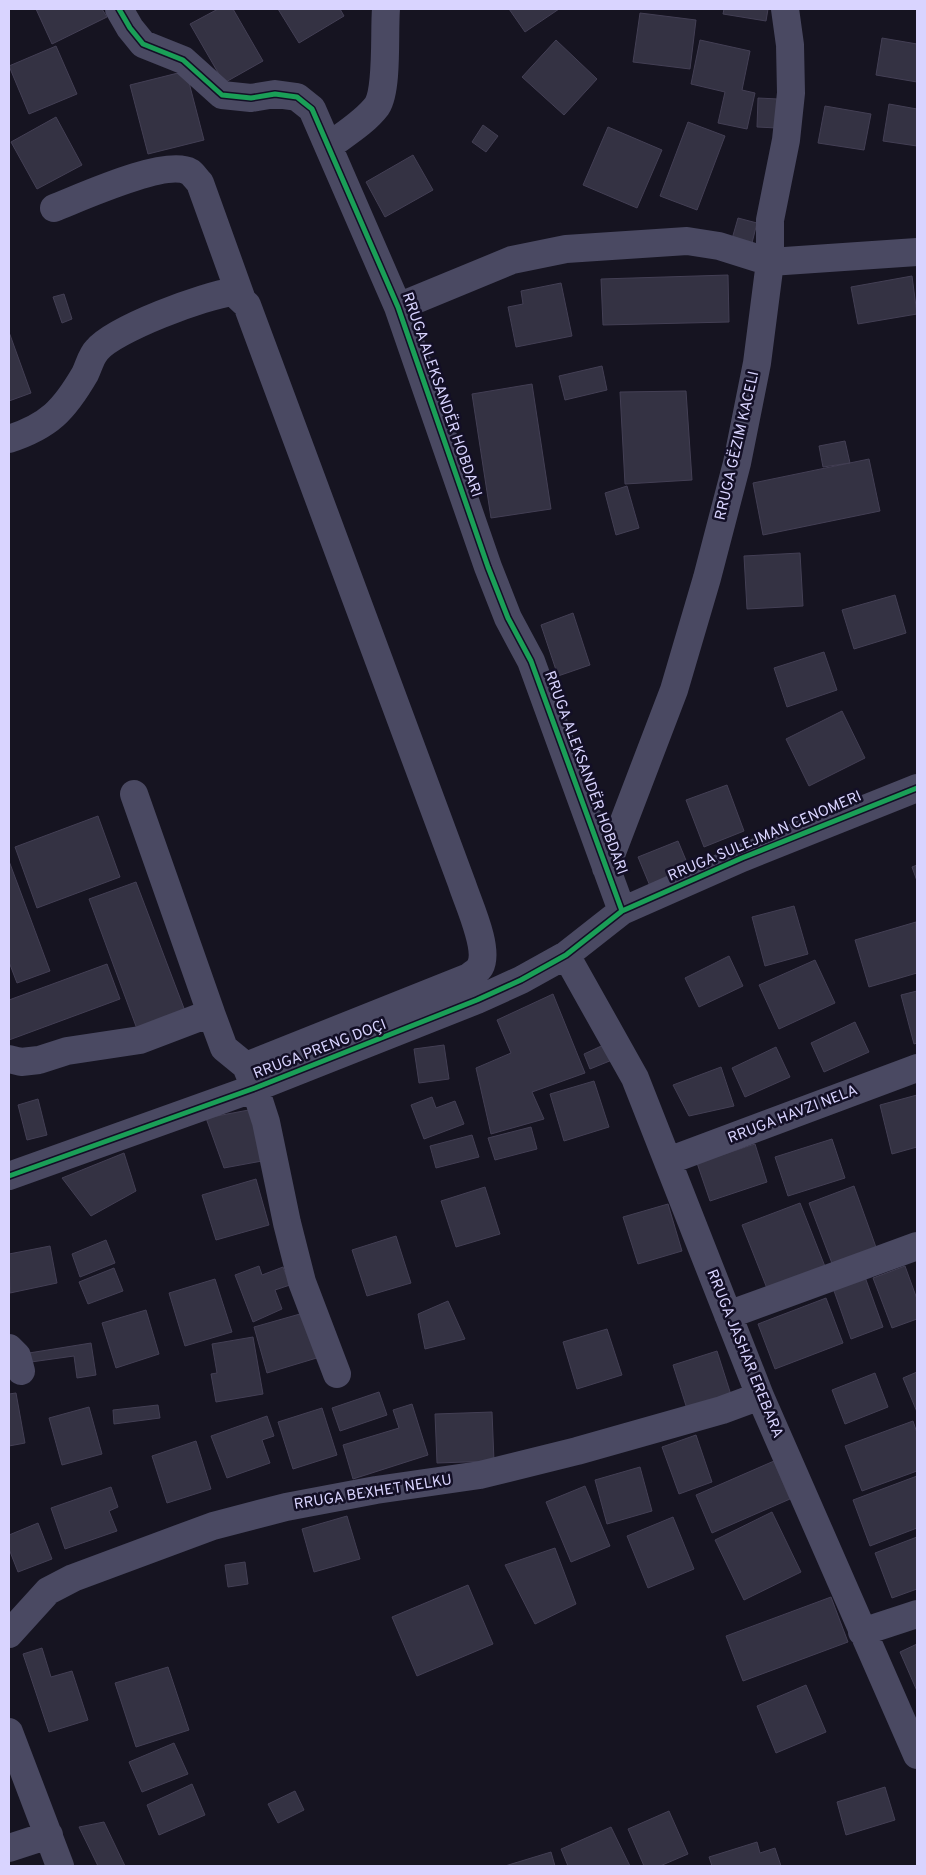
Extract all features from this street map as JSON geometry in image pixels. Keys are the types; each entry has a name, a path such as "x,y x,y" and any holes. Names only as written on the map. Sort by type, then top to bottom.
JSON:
{"street":[{"name":"RRUGA ALEKSANDËR HOBDARI","path":"119,9 130,28 143,44 183,60 222,95 252,98 274,94 297,97 312,109 398,307 488,567 508,618 531,661 622,911"},
{"path":"329,146 367,117 378,104 383,90 386,9"},
{"name":"RRUGA GËZIM KACELI","path":"606,868 674,690 707,578 737,463 757,363 770,262 770,220 786,140 791,93 790,45 784,9"},
{"path":"54,208 158,169 176,169 190,172 200,184 462,884 481,940 484,956 480,968 468,977 251,1077"},
{"path":"398,307 512,260 566,249 687,241 719,246 770,262 917,252"},
{"path":"9,439 43,425 59,413 73,394 96,351 128,328 216,294 233,292 241,297"},
{"name":"RRUGA SULEJMAN CENOMERI","path":"622,911 742,858 917,788"},
{"path":"134,794 224,1048 251,1077 266,1122 302,1282 337,1374"},
{"name":"RRUGA PRENG DOÇI","path":"9,1176 251,1077 477,1000 521,980 566,955 622,911"},
{"name":"RRUGA JASHAR EREBARA","path":"566,955 635,1078 760,1396 917,1756"},
{"path":"9,1059 21,1062 39,1060 67,1050 140,1040 211,1013"},
{"name":"RRUGA HAVZI NELA","path":"668,1162 917,1068"},
{"path":"728,1315 917,1246"},
{"name":"RRUGA BEXHET NELKU","path":"9,1634 48,1592 73,1578 213,1526 312,1502 480,1476 674,1424 760,1396"},
{"path":"862,1632 917,1614"},
{"path":"9,1732 60,1866"},
{"path":"9,1848 49,1835"}],"building":[{"path":"36,9 102,9 107,17 52,44"},
{"path":"218,9 233,9 263,61 224,83 190,24"},
{"path":"278,9 340,9 344,16 299,43"},
{"path":"509,9 559,9 525,32"},
{"path":"724,9 768,9 766,21 723,14"},
{"path":"640,13 696,20 690,69 633,62"},
{"path":"882,38 917,44 917,82 876,75"},
{"path":"556,40 597,79 564,115 522,77"},
{"path":"700,40 750,51 742,90 755,93 747,129 718,123 725,92 691,84"},
{"path":"56,46 77,94 29,114 9,66"},
{"path":"186,71 204,140 148,154 130,85"},
{"path":"758,98 778,99 777,128 757,127"},
{"path":"889,104 917,109 917,146 883,141"},
{"path":"825,106 871,114 864,150 818,143"},
{"path":"56,117 82,165 37,189 11,142"},
{"path":"688,122 725,136 697,210 660,196"},
{"path":"483,125 498,136 486,152 472,142"},
{"path":"608,127 662,150 637,208 583,185"},
{"path":"413,155 433,190 385,217 366,182"},
{"path":"738,218 757,223 752,243 732,239"},
{"path":"728,275 729,322 603,325 601,279"},
{"path":"912,276 917,314 858,324 851,287"},
{"path":"561,283 572,336 516,347 508,307 523,304 521,291"},
{"path":"64,294 72,319 62,323 53,297"},
{"path":"9,332 31,393 9,401"},
{"path":"602,366 607,390 565,400 559,376"},
{"path":"532,384 551,509 491,518 472,394"},
{"path":"686,391 692,480 625,484 620,392"},
{"path":"845,441 850,463 823,467 819,446"},
{"path":"869,459 880,511 763,535 753,483"},
{"path":"627,486 639,528 616,535 605,493"},
{"path":"800,553 803,606 747,609 744,556"},
{"path":"895,595 906,633 854,649 842,610"},
{"path":"573,613 590,665 558,676 541,625"},
{"path":"824,652 837,690 787,707 774,668"},
{"path":"842,711 865,758 809,786 786,739"},
{"path":"727,785 744,831 704,847 686,800"},
{"path":"98,816 120,877 37,908 15,847"},
{"path":"678,841 690,870 650,886 638,857"},
{"path":"9,861 50,971 17,983 9,962"},
{"path":"917,865 917,881 912,867"},
{"path":"136,882 185,1011 137,1029 89,899"},
{"path":"794,906 808,954 765,966 752,917"},
{"path":"916,922 917,973 869,987 855,940"},
{"path":"729,956 743,986 699,1007 685,978"},
{"path":"815,960 835,1003 779,1029 759,985"},
{"path":"107,964 120,999 9,1040 9,1000"},
{"path":"917,991 917,1043 914,1044 901,995"},
{"path":"553,994 585,1073 532,1092 544,1119 491,1134 476,1068 511,1053 497,1020"},
{"path":"855,1022 869,1052 824,1072 811,1043"},
{"path":"610,1042 617,1058 590,1069 584,1054"},
{"path":"444,1045 449,1079 419,1083 414,1049"},
{"path":"776,1047 790,1077 745,1097 732,1068"},
{"path":"721,1067 734,1106 689,1116 673,1085"},
{"path":"594,1081 609,1127 564,1141 550,1094"},
{"path":"917,1095 917,1147 892,1154 880,1105"},
{"path":"432,1097 436,1108 455,1101 464,1124 424,1139 411,1105"},
{"path":"38,1099 47,1135 27,1140 18,1105"},
{"path":"254,1109 262,1161 224,1168 206,1118"},
{"path":"531,1127 537,1149 495,1160 488,1138"},
{"path":"472,1135 479,1157 436,1168 430,1146"},
{"path":"832,1139 845,1178 788,1196 775,1157"},
{"path":"755,1144 767,1182 710,1201 697,1163"},
{"path":"124,1153 136,1191 91,1216 62,1178"},
{"path":"256,1179 269,1225 216,1240 202,1195"},
{"path":"854,1186 877,1250 833,1266 809,1203"},
{"path":"485,1187 500,1234 456,1247 441,1201"},
{"path":"800,1203 826,1269 768,1291 742,1225"},
{"path":"668,1204 682,1251 638,1264 623,1217"},
{"path":"396,1236 411,1283 367,1296 352,1250"},
{"path":"106,1240 115,1263 80,1277 72,1254"},
{"path":"50,1246 57,1283 10,1293 9,1254"},
{"path":"259,1266 262,1275 283,1267 290,1285 275,1290 282,1309 253,1322 235,1275"},
{"path":"905,1266 917,1299 917,1319 892,1328 873,1278"},
{"path":"114,1268 123,1291 88,1304 79,1282"},
{"path":"865,1277 883,1327 851,1339 833,1288"},
{"path":"215,1279 232,1332 185,1346 169,1293"},
{"path":"826,1298 843,1343 775,1369 758,1324"},
{"path":"448,1301 465,1339 425,1349 418,1314"},
{"path":"146,1310 159,1354 116,1368 102,1323"},
{"path":"307,1312 320,1357 267,1373 254,1327"},
{"path":"607,1329 622,1375 577,1389 563,1342"},
{"path":"253,1337 263,1394 216,1402 211,1374 217,1373 212,1344"},
{"path":"91,1343 96,1375 77,1378 74,1356 31,1362 29,1353"},
{"path":"717,1351 732,1398 688,1412 673,1365"},
{"path":"917,1372 917,1412 903,1378"},
{"path":"875,1373 888,1407 845,1424 832,1390"},
{"path":"379,1392 387,1415 340,1431 332,1408"},
{"path":"16,1393 25,1443 9,1446 9,1394"},
{"path":"412,1404 428,1455 353,1479 343,1445 399,1428 393,1410"},
{"path":"158,1405 160,1418 114,1424 113,1410"},
{"path":"89,1407 102,1454 62,1465 49,1418"},
{"path":"322,1408 337,1455 293,1469 278,1422"},
{"path":"492,1412 494,1461 437,1463 435,1414"},
{"path":"267,1416 274,1436 262,1440 270,1463 227,1478 211,1436"},
{"path":"913,1421 917,1433 917,1471 862,1491 845,1446"},
{"path":"696,1435 712,1482 679,1494 662,1447"},
{"path":"196,1441 211,1489 167,1503 152,1456"},
{"path":"774,1461 790,1499 712,1533 696,1495"},
{"path":"640,1467 652,1511 607,1524 595,1480"},
{"path":"917,1476 917,1528 870,1546 853,1500"},
{"path":"585,1486 610,1546 571,1562 546,1502"},
{"path":"111,1487 118,1507 109,1511 117,1531 65,1549 51,1508"},
{"path":"772,1512 801,1572 744,1600 715,1540"},
{"path":"347,1516 360,1559 314,1572 302,1529"},
{"path":"673,1517 694,1569 648,1588 627,1536"},
{"path":"38,1523 52,1559 18,1572 9,1549 9,1535"},
{"path":"917,1537 917,1589 892,1598 875,1553"},
{"path":"555,1548 576,1604 535,1624 505,1565"},
{"path":"245,1562 248,1584 228,1587 225,1565"},
{"path":"468,1585 493,1644 417,1676 392,1617"},
{"path":"831,1597 848,1642 743,1681 726,1636"},
{"path":"917,1644 917,1691 900,1652"},
{"path":"42,1648 51,1677 72,1671 88,1720 49,1732 23,1654"},
{"path":"168,1667 189,1730 136,1747 115,1683"},
{"path":"806,1685 826,1732 776,1753 757,1706"},
{"path":"174,1743 188,1774 142,1792 129,1762"},
{"path":"192,1784 205,1815 159,1835 147,1805"},
{"path":"885,1787 895,1820 846,1835 837,1802"},
{"path":"295,1791 304,1810 278,1823 268,1804"},
{"path":"669,1811 688,1854 660,1866 644,1866 628,1829"},
{"path":"104,1822 125,1866 98,1866 79,1827"},
{"path":"611,1827 630,1866 568,1866 561,1849"},
{"path":"757,1842 760,1853 775,1848 781,1866 712,1866 709,1857"},
{"path":"551,1852 555,1866 505,1866"}],"cycle path":[{"path":"119,9 130,28 143,44 183,60 222,95 251,98 275,94 297,97 312,109 398,307 488,567 508,618 531,661 622,911"},
{"path":"9,1176 255,1088 477,1000 521,980 566,955 622,911 742,858 917,788"}]}
